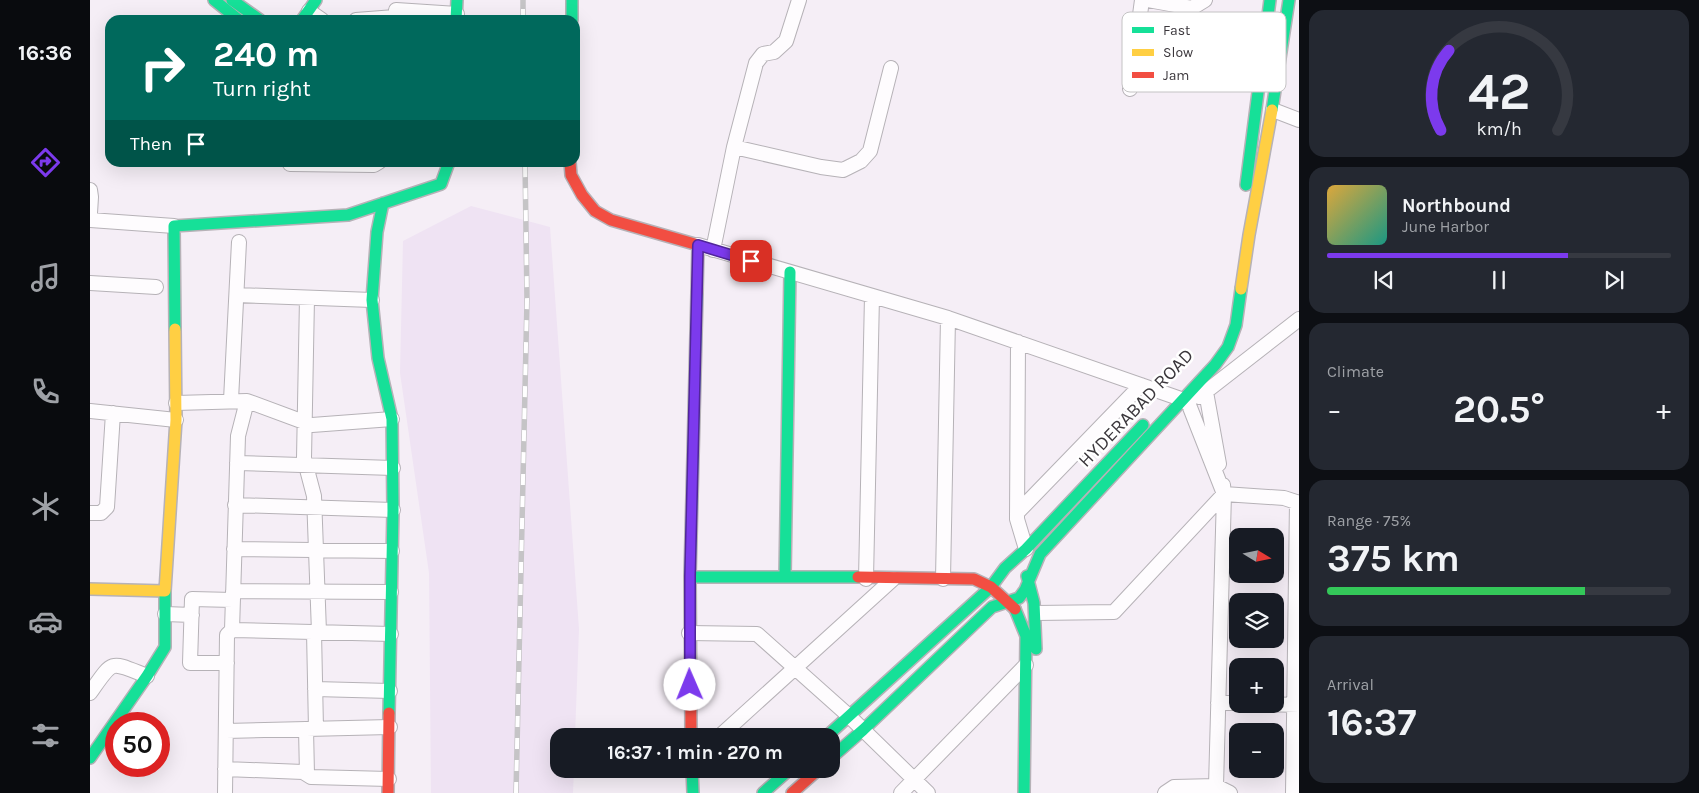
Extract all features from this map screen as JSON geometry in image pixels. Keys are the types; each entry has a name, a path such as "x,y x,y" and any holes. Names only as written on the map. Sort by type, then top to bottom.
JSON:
{"main road":[{"path":"214,0 233,15"},
{"path":"232,0 253,15"},
{"path":"572,0 572,15"},
{"name":"HYDERABAD ROAD","path":"1286,19 1289,0"},
{"name":"HYDERABAD ROAD","path":"1177,400 1220,342 1226,322 1258,92"},
{"name":"HYDERABAD ROAD","path":"840,750 992,607 1019,598 1026,590 1040,554 1177,400 1215,365 1228,347 1236,326 1275,92"},
{"path":"90,758 165,647 165,591 176,420 174,226 348,215 441,184 447,167"},
{"path":"570,167 571,175 594,211 611,220 698,245 689,633 691,728"},
{"path":"383,203 377,232 372,300 378,358 392,420 393,468 388,793"},
{"path":"785,576 790,272"},
{"name":"HYDERABAD ROAD","path":"835,728 992,587 1005,568 1010,566 1151,416"},
{"path":"1010,566 1018,566 1025,573 1036,613 1036,743"},
{"path":"690,577 785,576 866,579 974,579 992,587 1018,610 1026,636 1024,793"},
{"path":"90,589 165,591"},
{"path":"692,778 693,793"},
{"path":"763,793 780,778"},
{"path":"792,793 809,778"}],"street":[{"path":"713,250 734,147 756,63 762,54 774,52 786,41 799,0"},
{"path":"1148,0 1192,8 1205,0"},
{"path":"380,15 395,12 457,11"},
{"path":"734,147 821,167 842,170 852,166 861,161 870,151 892,68"},
{"path":"1272,110 1299,120"},
{"path":"90,190 90,213"},
{"path":"90,220 174,226"},
{"path":"231,400 239,242"},
{"path":"698,245 948,318 1141,385 1177,400 1206,392 1299,319"},
{"path":"90,283 156,287"},
{"path":"237,295 372,300"},
{"path":"866,579 872,296"},
{"path":"307,298 304,458 314,496 317,592 315,689 307,774"},
{"path":"943,579 948,318"},
{"path":"1018,342 1017,520 1026,549"},
{"path":"1017,513 1141,385"},
{"path":"1206,392 1224,494 1216,786"},
{"path":"1177,400 1224,494"},
{"path":"176,403 247,401 312,425 392,420"},
{"path":"225,793 227,635 232,630 238,436 247,401"},
{"path":"90,411 176,420"},
{"path":"90,512 101,513 107,506 113,414"},
{"path":"237,464 393,468"},
{"path":"1224,494 1284,498 1298,502 1296,704 1292,793"},
{"path":"1036,613 1114,612 1224,494"},
{"path":"235,505 392,510"},
{"path":"234,549 392,551"},
{"path":"729,728 893,579"},
{"path":"227,662 190,663 192,598 317,592 391,592"},
{"path":"165,614 192,615"},
{"path":"232,630 391,634"},
{"path":"689,633 757,634 849,716 928,793"},
{"path":"901,793 1026,664"},
{"path":"90,693 109,667 114,665 120,665 147,676"},
{"path":"315,689 390,691"},
{"path":"1218,703 1229,703"},
{"path":"226,731 390,728"},
{"path":"226,769 303,772 311,777 389,778"},
{"path":"1166,793 1174,787 1216,786 1230,793"}],"shaded area":[{"path":"471,206 550,227 579,629 575,728 550,728 550,778 574,778 573,793 431,793 429,573 400,373 403,241"}],"railway":[{"path":"523,0 523,15"},
{"path":"516,793 527,300 525,167"}],"traffic: fast":[{"path":"214,0 233,15"},
{"path":"232,0 253,15"},
{"path":"306,15 316,0"},
{"path":"456,15 457,0"},
{"path":"572,0 572,15"},
{"path":"1268,12 1270,0"},
{"path":"1286,19 1289,0"},
{"path":"1246,185 1258,92"},
{"path":"1272,110 1275,92"},
{"path":"175,329 174,226 348,215 441,184 447,167"},
{"path":"383,203 377,232 372,300 378,358 392,419 393,510 389,713"},
{"path":"785,576 790,272"},
{"path":"840,750 992,607 1019,598 1025,590 1040,554 1215,365 1228,347 1236,325 1241,289"},
{"path":"697,293 690,577 858,577"},
{"path":"836,728 991,587 1005,568 1026,549 1143,425"},
{"path":"1027,576 1034,603 1036,649"},
{"path":"90,758 165,647 165,591"},
{"path":"1015,609 1026,636 1024,793"},
{"path":"692,778 693,793"},
{"path":"763,793 780,778"}],"traffic: slow":[{"path":"1241,289 1272,110"},
{"path":"90,589 165,591 176,420 175,329"}],"traffic: jam":[{"path":"570,167 571,175 582,195 595,211 611,220 698,245 697,293"},
{"path":"690,577 691,728"},
{"path":"858,577 974,579 991,587 1015,609"},
{"path":"388,793 389,713"},
{"path":"792,793 809,778"}],"route":[{"path":"690,685 690,577 698,245 751,261"}]}
